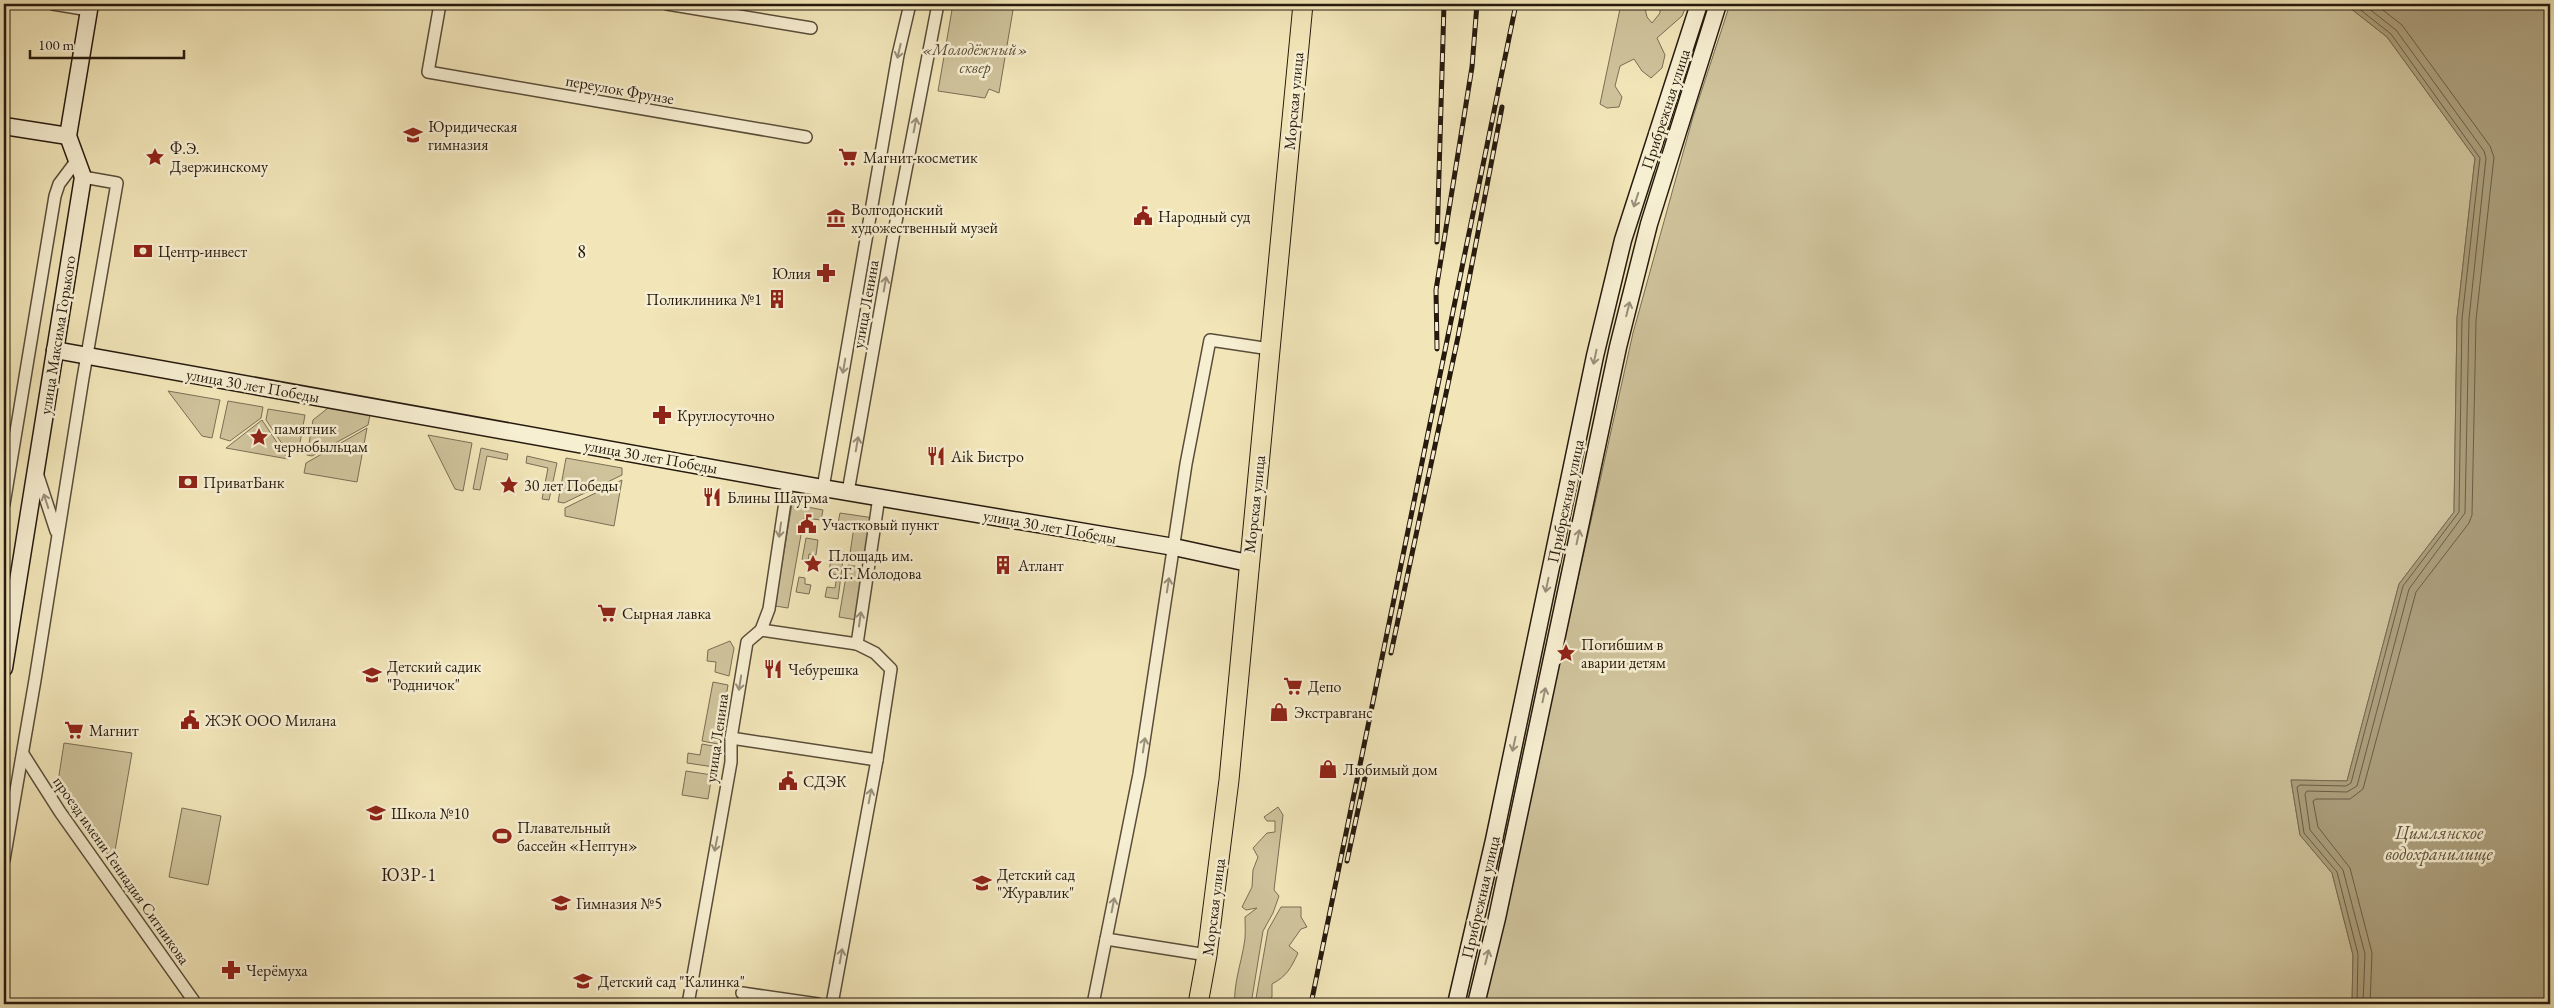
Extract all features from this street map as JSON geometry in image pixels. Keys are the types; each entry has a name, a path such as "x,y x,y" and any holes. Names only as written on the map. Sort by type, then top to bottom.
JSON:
{"main road":[{"name":"Морская улица","path":"1198,1004 1208,955 1229,780 1248,563 1303,4"},
{"name":"Прибрежная улица","path":"1456,1004 1494,840 1595,356 1623,240 1699,4"},
{"name":"Прибрежная улица","path":"1476,1004 1497,918 1618,347 1649,224 1718,4"},
{"name":"улица Максима Горького","path":"4,668 83,177 68,136 89,7"},
{"path":"4,126 68,136"},
{"name":"улица 30 лет Победы","path":"55,350 788,482 1174,547 1248,563"}],"street":[{"path":"53,4 89,7"},
{"name":"переулок Фрунзе","path":"440,4 428,72 806,137"},
{"path":"668,4 811,28"},
{"name":"улица Ленина","path":"823,488 898,55 910,4"},
{"name":"улица Ленина","path":"848,492 894,232 938,4"},
{"path":"4,504 55,196 59,184 77,160"},
{"path":"4,860 23,754 57,533 117,183 83,177"},
{"path":"1093,1004 1139,774 1186,464 1210,340 1270,349"},
{"path":"36,469 57,533"},
{"name":"улица Ленина","path":"688,1004 731,762 731,738 747,642 762,630 769,609 788,482"},
{"path":"857,644 879,497"},
{"path":"762,630 857,644 875,653 891,669 877,760 832,1004"},
{"path":"731,738 877,760"},
{"name":"проезд имени Геннадия Ситникова","path":"23,754 60,812 196,1004"},
{"path":"1106,939 1208,955"},
{"path":"742,993 818,1004"}],"green space":[{"name":"«Молодёжный» сквер","path":"953,4 1014,4 999,93 989,89 985,98 938,91"},
{"path":"1621,4 1644,4 1647,17 1652,23 1660,13 1660,4 1687,4 1682,16 1657,38 1665,55 1662,68 1651,78 1642,71 1634,59 1620,66 1615,86 1622,97 1619,107 1607,108 1600,104"},
{"path":"1730,4 2345,4 2387,37 2475,158 2457,318 2454,512 2399,584 2347,781 2291,780 2300,835 2332,873 2353,955 2352,1004 1483,1004 1633,333 1693,117"},
{"path":"168,391 220,400 212,438 202,436"},
{"path":"228,401 263,407 261,418 230,441 220,438"},
{"path":"328,408 370,415 368,425 312,456 307,455 313,420"},
{"path":"268,409 305,415 298,454 287,451 266,420"},
{"path":"262,420 288,459 226,448"},
{"path":"367,428 357,482 304,473 306,463"},
{"path":"428,435 472,443 463,491 455,489"},
{"path":"481,448 508,454 507,460 487,456 480,490 473,489"},
{"path":"527,456 557,463 549,500 542,499 548,468 526,463"},
{"path":"566,458 622,468 622,475 564,503 558,502"},
{"path":"622,480 614,526 565,516 565,508"},
{"path":"792,504 823,510 821,520 804,518 788,608 775,606"},
{"path":"840,513 874,518 866,563 849,560 854,527 838,523"},
{"path":"806,538 818,540 816,555 809,554 808,561 802,560"},
{"path":"839,552 844,552 838,599 825,597 827,587 835,588 837,575 829,573 831,558 838,559"},
{"path":"848,565 866,568 857,620 839,617"},
{"path":"799,577 805,578 805,584 811,585 809,594 796,592"},
{"path":"730,641 734,648 729,676 715,672 716,662 707,661 708,650"},
{"path":"713,682 728,685 718,744 702,741"},
{"path":"64,743 132,753 113,862 58,782"},
{"path":"702,744 718,747 714,767 687,763 688,753 700,755"},
{"path":"686,771 712,775 708,799 682,795"},
{"path":"1278,807 1283,815 1274,890 1279,896 1273,913 1263,931 1251,1004 1235,1004 1236,983 1245,942 1245,917 1257,908 1246,910 1242,907 1252,887 1253,870 1258,857 1253,848 1267,833 1275,832 1275,821 1267,821 1264,817"},
{"path":"182,808 221,816 208,885 169,877"},
{"path":"1281,907 1301,907 1301,917 1307,927 1301,929 1289,946 1298,953 1288,971 1272,984 1272,997 1263,1004 1255,1004 1268,930"}],"water":[{"name":"Цимлянское водохранилище","path":"2345,4 2550,4 2550,1004 2352,1004 2353,955 2332,873 2300,835 2291,780 2347,781 2399,584 2454,512 2457,318 2475,158 2387,37"}],"railway":[{"path":"1437,242 1444,4"},
{"path":"1437,349 1436,290 1472,67 1477,4"},
{"path":"1311,1004 1516,4"},
{"path":"1391,653 1458,337 1502,107"},
{"path":"1347,861 1366,773"}],"place":[{"name":"Юридическая гимназия","path":"413,135"},
{"name":"Ф.Э. Дзержинскому","path":"155,157"},
{"name":"Магнит-косметик","path":"848,157"},
{"name":"Народный суд","path":"1143,216"},
{"name":"Волгодонский художественный музей","path":"836,218"},
{"name":"Центр-инвест","path":"143,251"},
{"name":"Юлия","path":"826,273"},
{"name":"Поликлиника №1","path":"777,299"},
{"name":"Круглосуточно","path":"662,415"},
{"name":"памятник чернобыльцам","path":"259,437"},
{"name":"Aik Бистро","path":"936,456"},
{"name":"ПриватБанк","path":"188,482"},
{"name":"30 лет Победы","path":"509,485"},
{"name":"Блины Шаурма","path":"712,497"},
{"name":"Участковый пункт","path":"807,524"},
{"name":"Площадь им. С.Г. Молодова","path":"813,564"},
{"name":"Атлант","path":"1003,565"},
{"name":"Сырная лавка","path":"607,613"},
{"name":"Погибшим в аварии детям","path":"1566,653"},
{"name":"Чебурешка","path":"773,669"},
{"name":"Детский садик \"Родничок\"","path":"372,675"},
{"name":"Депо","path":"1293,686"},
{"name":"Экстравганс","path":"1279,712"},
{"name":"ЖЭК ООО Милана","path":"190,720"},
{"name":"Магнит","path":"74,730"},
{"name":"Любимый дом","path":"1328,769"},
{"name":"СДЭК","path":"788,781"},
{"name":"Школа №10","path":"376,813"},
{"name":"Плавательный бассейн «Нептун»","path":"502,836"},
{"name":"Детский сад \"Журавлик\"","path":"982,883"},
{"name":"Гимназия №5","path":"561,903"},
{"name":"Черёмуха","path":"231,970"},
{"name":"Детский сад \"Калинка\"","path":"583,981"}],"district":[{"name":"8","path":"582,252"},
{"name":"ЮЗР-1","path":"409,875"}]}
